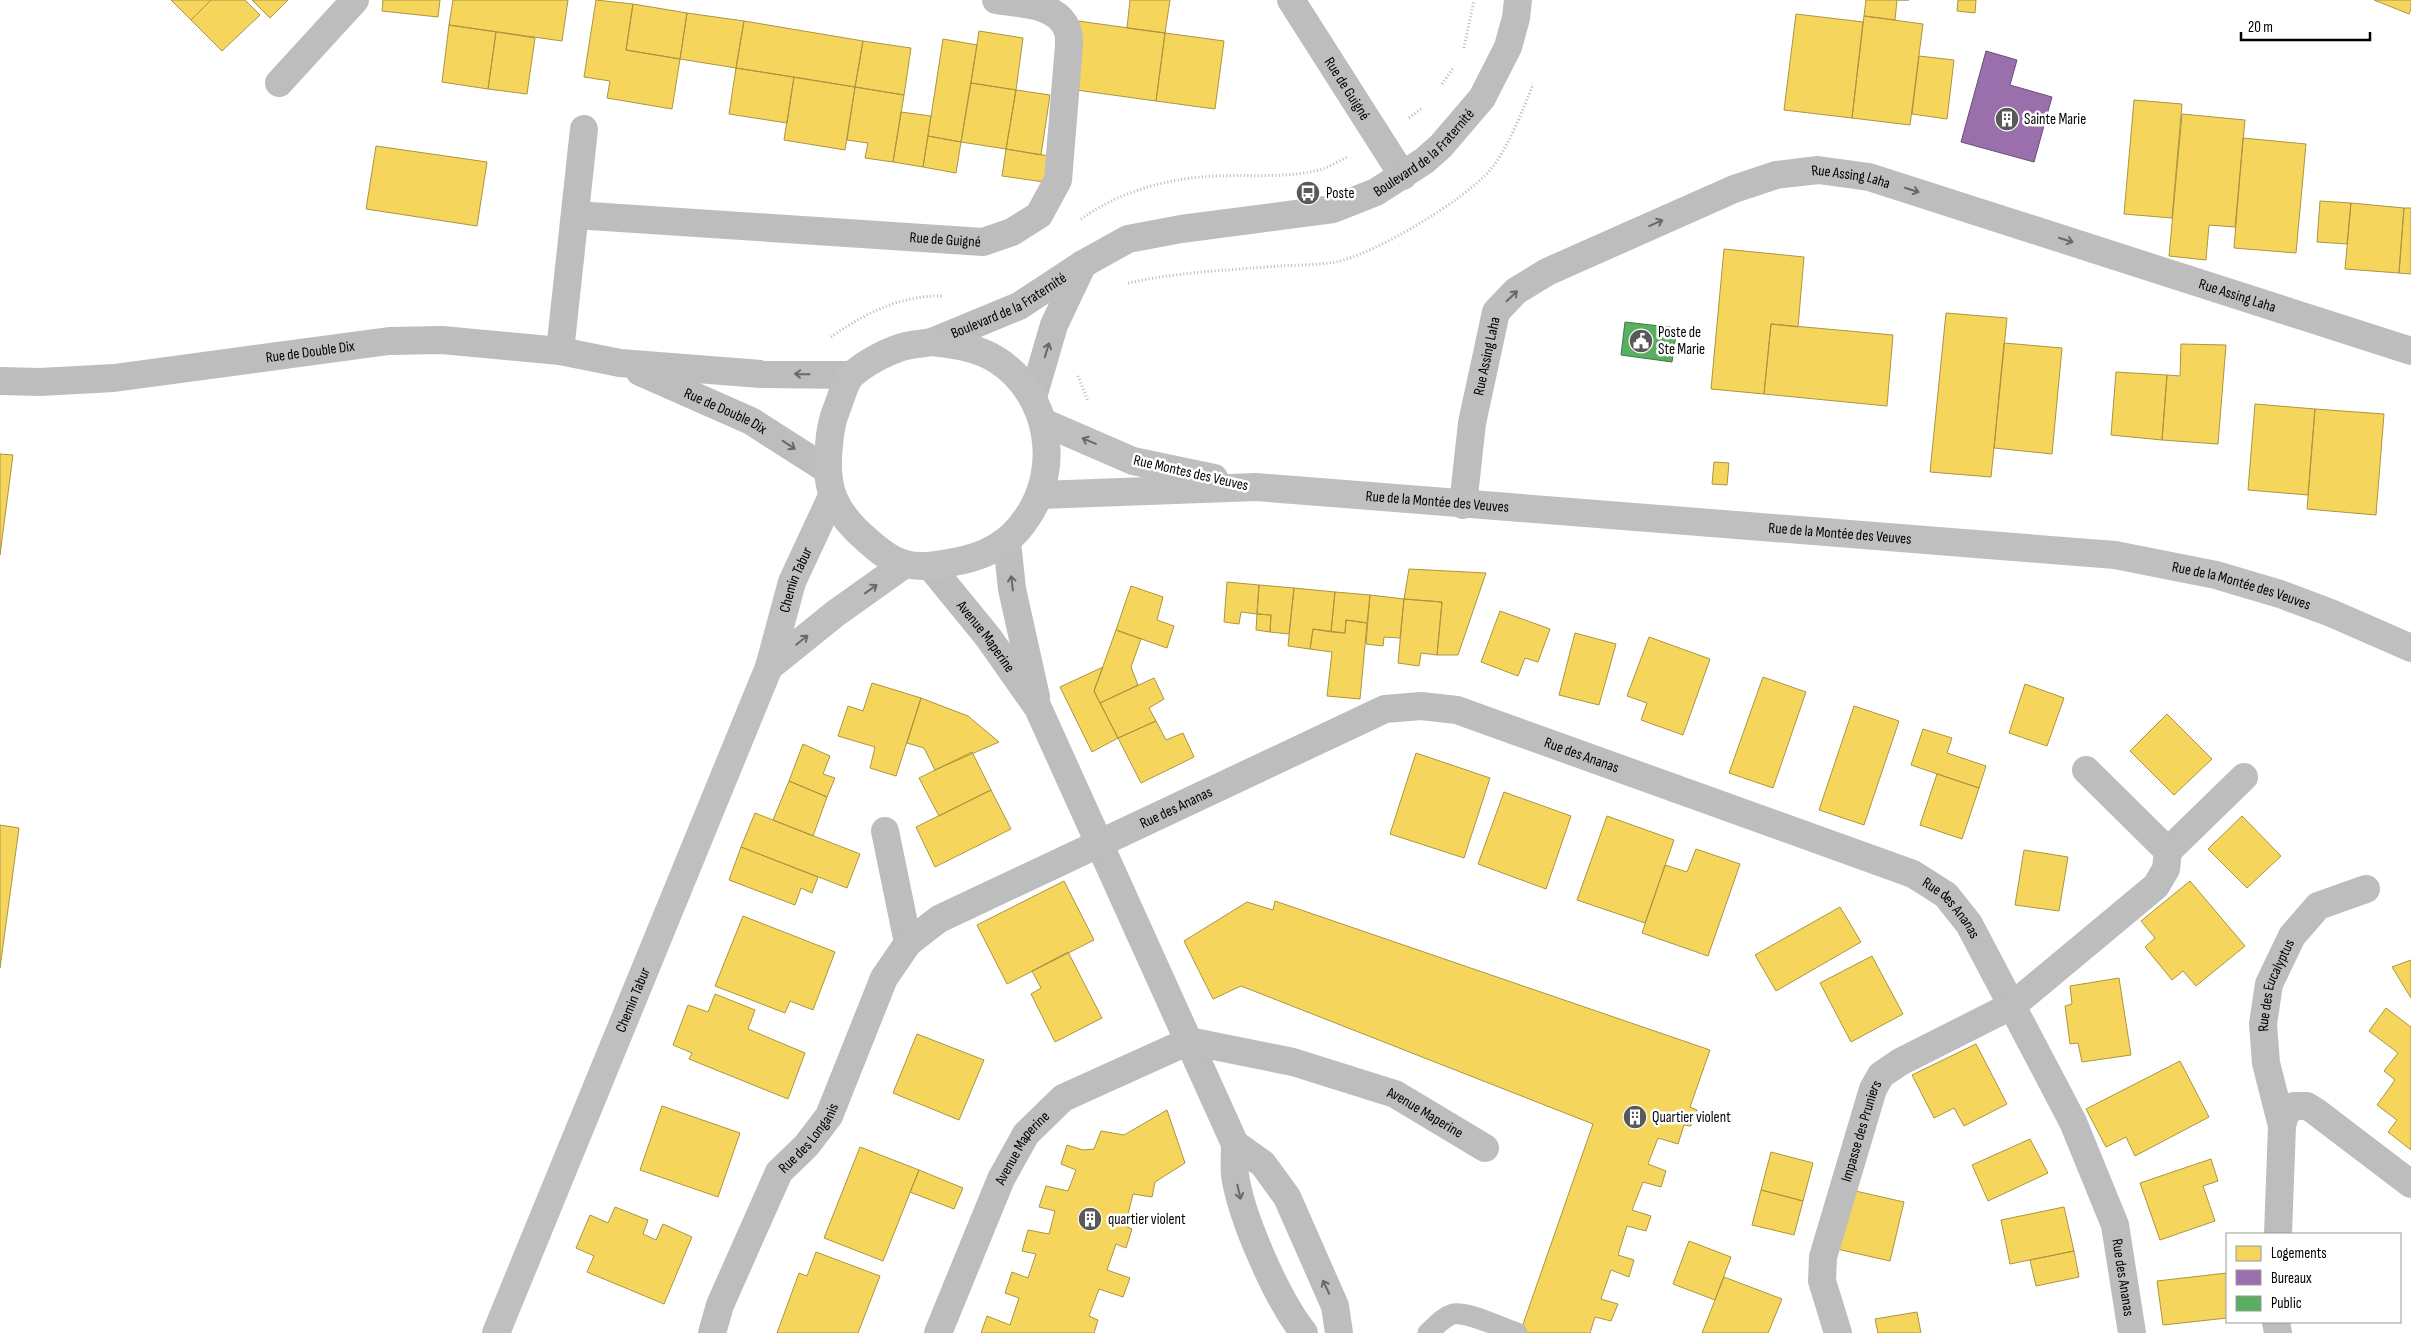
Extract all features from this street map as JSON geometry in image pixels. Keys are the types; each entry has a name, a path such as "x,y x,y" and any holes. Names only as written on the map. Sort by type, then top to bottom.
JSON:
{"main road":[{"path":"932,342 965,346 997,360 1017,377 1033,396 1043,422 1048,458 1040,494 1026,519 1007,542 976,557 917,565 876,548 850,526 832,496 826,469 832,420 851,375 899,348 932,342"},
{"name":"Rue Montes des Veuves","path":"1043,422 1134,461 1256,487"},
{"name":"Rue Montes des Veuves","path":"1040,494 1256,487"},
{"name":"Rue de la Montée des Veuves","path":"1256,487 1463,505 2115,555 2216,575 2280,594 2331,613 2411,648"},
{"name":"Chemin Tabur","path":"496,1333 769,667 792,582 832,496"},
{"name":"Chemin Tabur","path":"769,667 836,613 917,565"}],"street":[{"path":"279,83 355,0"},
{"name":"Rue de Guigné","path":"575,215 983,242 1012,232 1039,216 1058,180 1069,45 1068,29 1056,14 1038,7 996,0"},
{"name":"Rue de Guigné","path":"1291,0 1404,176"},
{"name":"Boulevard de la Fraternité","path":"932,342 1019,306 1083,264 1128,239 1181,229 1332,209 1376,192 1404,176 1441,146 1482,98 1508,47 1516,18 1518,0"},
{"path":"560,352 584,129"},
{"name":"Rue Assing Laha","path":"1463,505 1472,423 1496,312 1516,291 1547,272 1734,189 1776,175 1818,170 1877,179 2411,351"},
{"name":"Boulevard de la Fraternité","path":"1033,396 1054,325 1083,264"},
{"name":"Rue de Double Dix","path":"0,381 40,382 114,378 389,341 442,340 560,352 620,363 761,374 851,375"},
{"name":"Rue de Double Dix","path":"620,363 751,421 826,469"},
{"name":"Avenue Maperine","path":"1007,542 1012,589 1038,708"},
{"name":"Avenue Maperine","path":"917,565 988,637 1038,708 1235,1144 1235,1174 1245,1215 1292,1318 1304,1333"},
{"name":"Rue des Ananas","path":"1100,844 1385,709 1422,706 1457,710 1913,874 1946,895 1969,924 2073,1122 2115,1225 2132,1333"},
{"path":"2086,770 2168,851"},
{"path":"2013,1005 2156,886 2166,868 2168,851 2244,778"},
{"path":"885,831 908,943"},
{"name":"Rue des Longanis","path":"712,1333 720,1305 779,1172 806,1146 829,1116 884,978 908,943 939,919 1100,844"},
{"name":"Rue des Eucalyptus","path":"2278,1233 2282,1126 2266,1063 2263,1024 2269,984 2292,936 2318,906 2366,889"},
{"name":"Impasse des Pruniers","path":"1838,1333 1822,1281 1823,1257 1873,1089 1881,1075 1900,1062 2013,1005"},
{"name":"Avenue Maperine","path":"938,1333 1001,1179 1026,1134 1063,1098 1188,1041 1293,1062 1396,1094 1485,1148"},
{"path":"2282,1126 2285,1114 2294,1106 2306,1106 2411,1184"},
{"name":"Avenue Maperine","path":"1235,1144 1263,1164 1287,1197 1335,1306 1339,1333"}],"lane":[{"path":"1428,1333 1443,1319 1454,1314 1464,1314 1517,1333"}],"path":[{"path":"1463,53 1474,0"},
{"path":"1441,86 1458,61"},
{"path":"1077,222 1101,205 1159,183 1203,177 1268,177 1323,168 1380,140 1430,102"},
{"path":"827,340 856,320 891,304 924,296 951,296"}],"building: Logements":[{"path":"171,0 211,0 191,20"},
{"path":"211,0 245,0 260,15 222,51 191,20"},
{"path":"252,0 288,0 270,18"},
{"path":"383,0 440,0 438,17 382,11"},
{"path":"453,0 568,0 562,41 449,25"},
{"path":"596,0 633,4 626,50 680,59 672,109 607,98 610,81 584,77"},
{"path":"1130,0 1170,0 1165,33 1127,28"},
{"path":"1866,0 1897,0 1895,20 1864,16"},
{"path":"1958,0 1976,0 1975,13 1957,11"},
{"path":"2374,0 2411,0 2411,9 2409,14"},
{"path":"633,4 687,13 680,59 626,50"},
{"path":"687,13 744,21 736,68 680,59"},
{"path":"1796,14 1863,22 1852,118 1784,110"},
{"path":"1864,16 1923,24 1910,125 1852,118"},
{"path":"744,21 863,41 855,87 736,68"},
{"path":"1078,21 1165,33 1156,101 1069,89"},
{"path":"449,25 496,32 488,89 442,82"},
{"path":"979,31 1023,38 1016,90 971,83"},
{"path":"496,32 535,38 527,94 488,89"},
{"path":"1165,33 1224,41 1215,109 1156,101"},
{"path":"943,39 977,45 961,142 928,136"},
{"path":"863,41 911,48 904,95 855,87"},
{"path":"1919,56 1954,60 1947,119 1912,114"},
{"path":"736,68 794,77 787,123 729,114"},
{"path":"794,77 855,87 845,150 784,140"},
{"path":"971,83 1016,90 1006,149 961,142"},
{"path":"855,87 904,95 893,162 865,158 868,143 847,140"},
{"path":"1016,90 1050,95 1041,155 1006,149"},
{"path":"2134,100 2182,104 2172,218 2124,214"},
{"path":"901,112 931,116 923,167 893,162"},
{"path":"2182,114 2245,120 2235,227 2209,225 2206,260 2169,256"},
{"path":"928,136 961,142 956,173 923,167"},
{"path":"2243,138 2306,144 2296,253 2234,248"},
{"path":"376,146 487,162 477,226 366,209"},
{"path":"1006,149 1049,156 1044,182 1002,176"},
{"path":"2320,201 2351,203 2347,244 2317,242"},
{"path":"2351,203 2404,208 2399,273 2345,269"},
{"path":"2404,208 2411,208 2411,274 2399,273"},
{"path":"1724,249 1804,257 1798,327 1771,324 1764,394 1711,389"},
{"path":"1946,313 2007,318 1991,477 1930,472"},
{"path":"1771,324 1893,335 1887,406 1764,394"},
{"path":"2004,343 2062,348 2052,454 1994,448"},
{"path":"2181,344 2226,345 2218,444 2162,440 2167,375 2180,376"},
{"path":"2116,372 2167,375 2162,440 2111,435"},
{"path":"2255,404 2315,409 2308,495 2248,490"},
{"path":"2315,409 2384,414 2376,515 2307,509"},
{"path":"0,454 13,455 0,555"},
{"path":"1714,462 1729,463 1727,485 1712,484"},
{"path":"1409,569 1486,573 1458,655 1437,655 1442,602 1404,599"},
{"path":"1227,582 1259,585 1257,614 1241,612 1239,624 1224,622"},
{"path":"1259,585 1294,588 1289,634 1270,632 1271,615 1257,614"},
{"path":"1131,586 1163,597 1157,620 1174,626 1167,648 1116,630"},
{"path":"1294,588 1335,592 1331,632 1313,629 1310,649 1288,646"},
{"path":"1335,592 1370,595 1367,623 1346,620 1345,633 1331,632"},
{"path":"1370,595 1404,599 1400,638 1384,637 1383,646 1366,644"},
{"path":"1404,599 1442,602 1437,655 1421,653 1419,666 1398,663"},
{"path":"1500,611 1550,629 1538,662 1525,658 1518,676 1481,662"},
{"path":"1257,614 1271,615 1270,632 1256,630"},
{"path":"1346,620 1367,623 1360,699 1327,696 1332,652 1310,649 1313,629 1345,633"},
{"path":"1116,630 1141,639 1131,667 1138,685 1100,703 1094,691"},
{"path":"1575,633 1616,644 1599,705 1559,695"},
{"path":"1649,637 1710,659 1683,735 1641,720 1647,703 1627,696"},
{"path":"1103,667 1094,691 1118,738 1092,752 1060,687"},
{"path":"1763,677 1806,692 1773,788 1729,773"},
{"path":"1154,678 1164,699 1149,708 1156,721 1118,738 1100,703"},
{"path":"872,683 921,698 896,776 870,768 875,747 838,736 848,706 863,711"},
{"path":"2025,684 2064,698 2047,746 2009,733"},
{"path":"921,698 968,716 999,742 935,770 924,748 907,743"},
{"path":"1854,706 1899,721 1864,825 1819,810"},
{"path":"2167,714 2212,759 2174,795 2130,751"},
{"path":"1156,721 1166,740 1183,733 1194,757 1141,783 1118,738"},
{"path":"1923,729 1952,738 1947,753 1986,766 1979,788 1911,765"},
{"path":"803,744 830,756 823,774 835,778 827,797 789,781"},
{"path":"972,752 991,790 939,816 919,778"},
{"path":"1416,753 1490,778 1464,858 1390,834"},
{"path":"1937,774 1979,788 1962,839 1920,825"},
{"path":"789,781 827,797 813,836 773,820"},
{"path":"991,790 1011,829 935,867 916,827"},
{"path":"1504,792 1571,816 1546,889 1478,864"},
{"path":"755,813 860,854 847,888 741,847"},
{"path":"1607,816 1674,840 1645,923 1577,900"},
{"path":"2242,816 2281,856 2247,888 2208,849"},
{"path":"0,825 19,828 0,968"},
{"path":"741,847 818,877 812,893 801,888 795,905 729,880"},
{"path":"1696,849 1740,864 1708,956 1642,933 1665,865 1687,872"},
{"path":"2024,850 2068,857 2059,911 2015,905"},
{"path":"1064,881 1094,940 1007,984 977,925"},
{"path":"2190,881 2245,946 2196,986 2183,971 2172,980 2145,947 2155,938 2141,921"},
{"name":"Quartier violent","path":"1275,901 1710,1050 1690,1107 1697,1110 1691,1126 1684,1125 1678,1144 1658,1138 1648,1164 1666,1171 1661,1187 1643,1182 1632,1210 1651,1216 1646,1231 1627,1226 1618,1255 1634,1260 1629,1277 1611,1270 1601,1299 1618,1304 1611,1321 1595,1317 1590,1333 1520,1333 1593,1124 1241,986 1213,999 1184,941 1247,902 1273,910"},
{"path":"1840,907 1861,942 1776,991 1755,955"},
{"path":"743,916 835,952 813,1010 790,1001 785,1013 715,986"},
{"path":"1068,952 1102,1018 1055,1042 1031,994 1041,988 1032,971"},
{"path":"1872,956 1903,1014 1851,1042 1820,983"},
{"path":"2411,960 2411,998 2392,967"},
{"path":"2119,978 2131,1055 2082,1062 2078,1043 2070,1044 2065,1006 2072,1004 2070,986"},
{"path":"715,994 755,1010 748,1029 805,1053 788,1099 689,1059 692,1053 673,1045 688,1005 708,1012"},
{"path":"2386,1008 2411,1027 2411,1150 2388,1132 2397,1120 2377,1105 2395,1080 2384,1071 2398,1053 2369,1031"},
{"path":"917,1034 984,1060 959,1120 893,1093"},
{"path":"1976,1044 2007,1104 1964,1126 1954,1108 1934,1118 1912,1075"},
{"path":"2180,1061 2209,1117 2135,1156 2126,1137 2106,1147 2086,1109"},
{"path":"662,1106 740,1133 718,1197 640,1170"},
{"name":"quartier violent","path":"1167,1110 1185,1163 1155,1182 1152,1197 1133,1194 1125,1226 1132,1229 1126,1248 1116,1244 1107,1270 1130,1278 1123,1297 1099,1289 1089,1316 1098,1320 1094,1333 981,1333 987,1316 1010,1325 1019,1298 1005,1293 1012,1272 1028,1278 1036,1254 1022,1251 1028,1230 1049,1234 1055,1211 1039,1207 1046,1186 1068,1191 1076,1170 1061,1164 1067,1145 1083,1150 1094,1149 1101,1131 1124,1135"},
{"path":"2030,1139 2048,1173 1988,1201 1972,1165"},
{"path":"860,1147 919,1170 883,1261 824,1238"},
{"path":"1771,1152 1813,1163 1803,1201 1761,1190"},
{"path":"2211,1159 2218,1181 2203,1186 2215,1221 2160,1240 2140,1183"},
{"path":"919,1170 963,1188 954,1209 910,1192"},
{"path":"1761,1190 1803,1201 1794,1235 1752,1225"},
{"path":"1851,1190 1904,1202 1890,1261 1837,1249"},
{"path":"615,1207 648,1220 643,1234 656,1240 663,1224 692,1237 664,1304 587,1272 594,1256 576,1248 590,1215 608,1223"},
{"path":"2064,1207 2074,1251 2010,1264 2001,1220"},
{"path":"1689,1241 1731,1257 1715,1300 1673,1284"},
{"path":"2074,1251 2079,1277 2036,1286 2030,1260"},
{"path":"816,1252 880,1276 858,1333 777,1333 799,1273 807,1276"},
{"path":"2226,1273 2226,1318 2163,1325 2157,1281"},
{"path":"1724,1277 1782,1299 1768,1333 1702,1333"},
{"path":"1917,1312 1921,1333 1878,1333 1875,1319"}],"building: Bureaux":[{"name":"Sainte Marie","path":"1986,51 2017,60 2010,85 2052,97 2034,162 1961,142"}],"building: Public":[{"path":"1625,322 1677,328 1672,362 1621,355"}],"place":[{"name":"Sainte Marie","path":"2007,119"},
{"name":"Poste","path":"1308,193"},
{"name":"Poste de Ste Marie","path":"1641,341"},
{"name":"Quartier violent","path":"1635,1117"},
{"name":"quartier violent","path":"1090,1219"}]}
